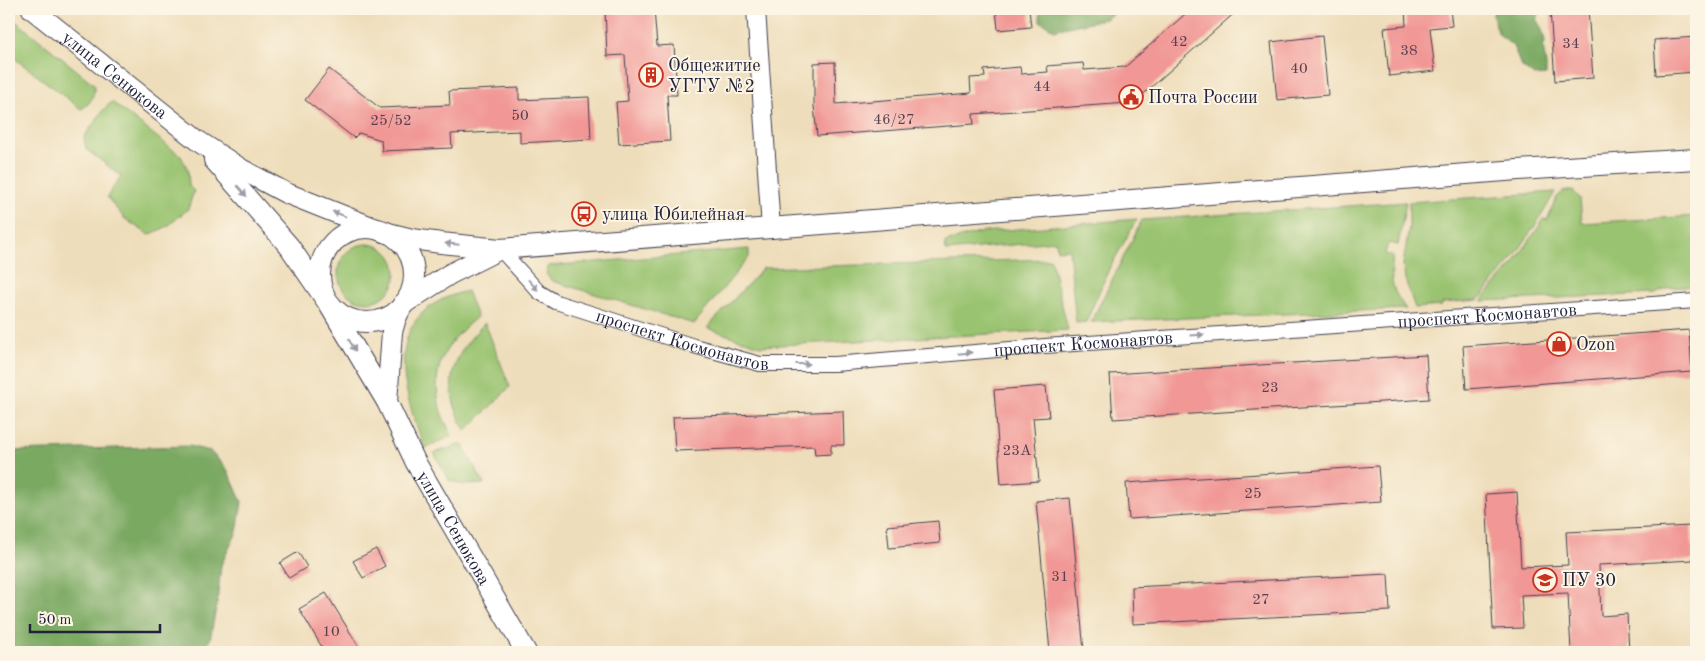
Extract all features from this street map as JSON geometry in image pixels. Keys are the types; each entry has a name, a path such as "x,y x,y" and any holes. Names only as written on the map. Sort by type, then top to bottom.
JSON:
{"main road":[{"name":"улица Сенюкова","path":"32,9 198,141 241,169 286,193 384,232 398,240 408,252 413,268 413,284 408,299 397,311 384,320 368,323 352,320 338,313 328,303 321,289 319,274 322,259 330,246 341,236 355,230 370,228 384,232"},
{"name":"улица Сенюкова","path":"198,141 289,246 328,303 387,402 416,463 526,652"},
{"path":"384,232 412,239 500,249 1508,170 1696,159"},
{"path":"403,304 450,274 500,249"},
{"name":"улица Сенюкова","path":"387,402 392,332 403,304"}],"street":[{"path":"756,9 771,229"},
{"name":"проспект Космонавтов","path":"500,249 539,292 556,302 694,346 760,364 835,364 1044,346 1696,301"}],"green space":[{"path":"1040,9 1121,9 1105,19 1054,30 1040,21"},
{"path":"1494,9 1541,9 1536,19 1542,29 1545,42 1543,47 1546,75 1534,76 1521,66 1513,46 1499,35 1493,16"},
{"path":"9,17 95,85 93,96 88,104 81,109 9,54"},
{"path":"112,102 181,156 188,170 189,186 194,191 188,209 168,226 149,235 124,218 107,197 121,176 86,149 84,137 104,109"},
{"path":"1564,191 1573,191 1580,198 1582,223 1696,216 1696,286 1669,288 1655,294 1481,301 1514,263 1544,219 1547,220 1557,197"},
{"path":"1555,192 1520,248 1478,300 1415,308 1405,279 1403,265 1409,227 1409,202"},
{"path":"1406,202 1398,245 1388,243 1385,254 1393,256 1393,284 1397,296 1406,309 1091,322 1142,220"},
{"path":"1137,219 1109,269 1086,322 1076,323 1069,249 1057,250 1056,241 946,251 945,242 983,232"},
{"path":"367,244 378,246 391,257 396,273 394,284 383,297 367,302 356,300 343,289 338,273 340,262 351,249"},
{"path":"749,249 749,257 694,324 552,281 546,274 548,266"},
{"path":"1051,259 1068,330 760,346 707,328 763,268"},
{"path":"467,291 477,317 449,346 443,356 437,380 440,408 452,436 425,448 409,400 404,376 404,354 409,333 420,315 439,301"},
{"path":"485,323 510,387 466,431 453,400 453,374 463,348"},
{"path":"462,444 484,484 463,485 449,480 434,453"},
{"path":"189,446 210,451 227,469 242,502 237,532 221,565 217,603 210,640 200,652 9,652 9,451"}],"building":[{"name":"Общежитие УГТУ №2","path":"605,9 654,9 657,46 674,45 677,95 667,95 670,141 619,144 616,102 628,101 625,55 607,56"},
{"path":"996,9 1029,9 1031,27 998,30"},
{"path":"1191,9 1239,9 1130,106 1128,103 973,114 974,124 817,136 814,106 814,63 835,62 836,104 971,93 970,78 985,77 984,70 1020,67 1021,74 1048,72 1047,66 1083,63 1084,70 1125,67"},
{"path":"1405,9 1450,9 1452,26 1430,28 1435,71 1389,76 1384,28 1406,26"},
{"path":"1550,9 1588,9 1593,78 1555,81"},
{"path":"1322,36 1328,95 1277,100 1271,42"},
{"path":"1696,37 1696,72 1656,75 1654,40"},
{"path":"329,69 380,108 450,105 449,91 519,88 519,100 589,97 591,139 520,143 520,131 451,134 452,148 382,151 381,140 359,133 354,138 305,100"},
{"path":"1689,330 1692,372 1466,389 1463,346"},
{"path":"1426,355 1429,399 1113,419 1110,374"},
{"path":"1046,386 1049,417 1033,418 1039,481 1001,484 994,390"},
{"path":"843,411 844,445 831,445 831,454 815,455 814,446 675,451 673,417"},
{"path":"1378,466 1381,502 1129,519 1126,483"},
{"name":"ПУ 30","path":"1517,492 1521,567 1568,565 1566,532 1691,526 1693,560 1599,565 1601,616 1627,614 1629,652 1571,652 1568,593 1521,595 1523,628 1493,629 1486,494"},
{"path":"1070,498 1084,652 1050,652 1036,501"},
{"path":"938,521 940,543 889,548 887,526"},
{"path":"376,549 385,566 363,578 353,561"},
{"path":"298,552 307,567 289,578 280,563"},
{"path":"1388,574 1390,611 1133,624 1132,587"},
{"path":"326,593 362,652 325,652 299,609"}],"place":[{"name":"Общежитие УГТУ №2","path":"651,75"},
{"name":"Почта России","path":"1131,97"},
{"name":"улица Юбилейная","path":"584,214"},
{"name":"Ozon","path":"1559,344"},
{"name":"ПУ 30","path":"1545,580"}]}
